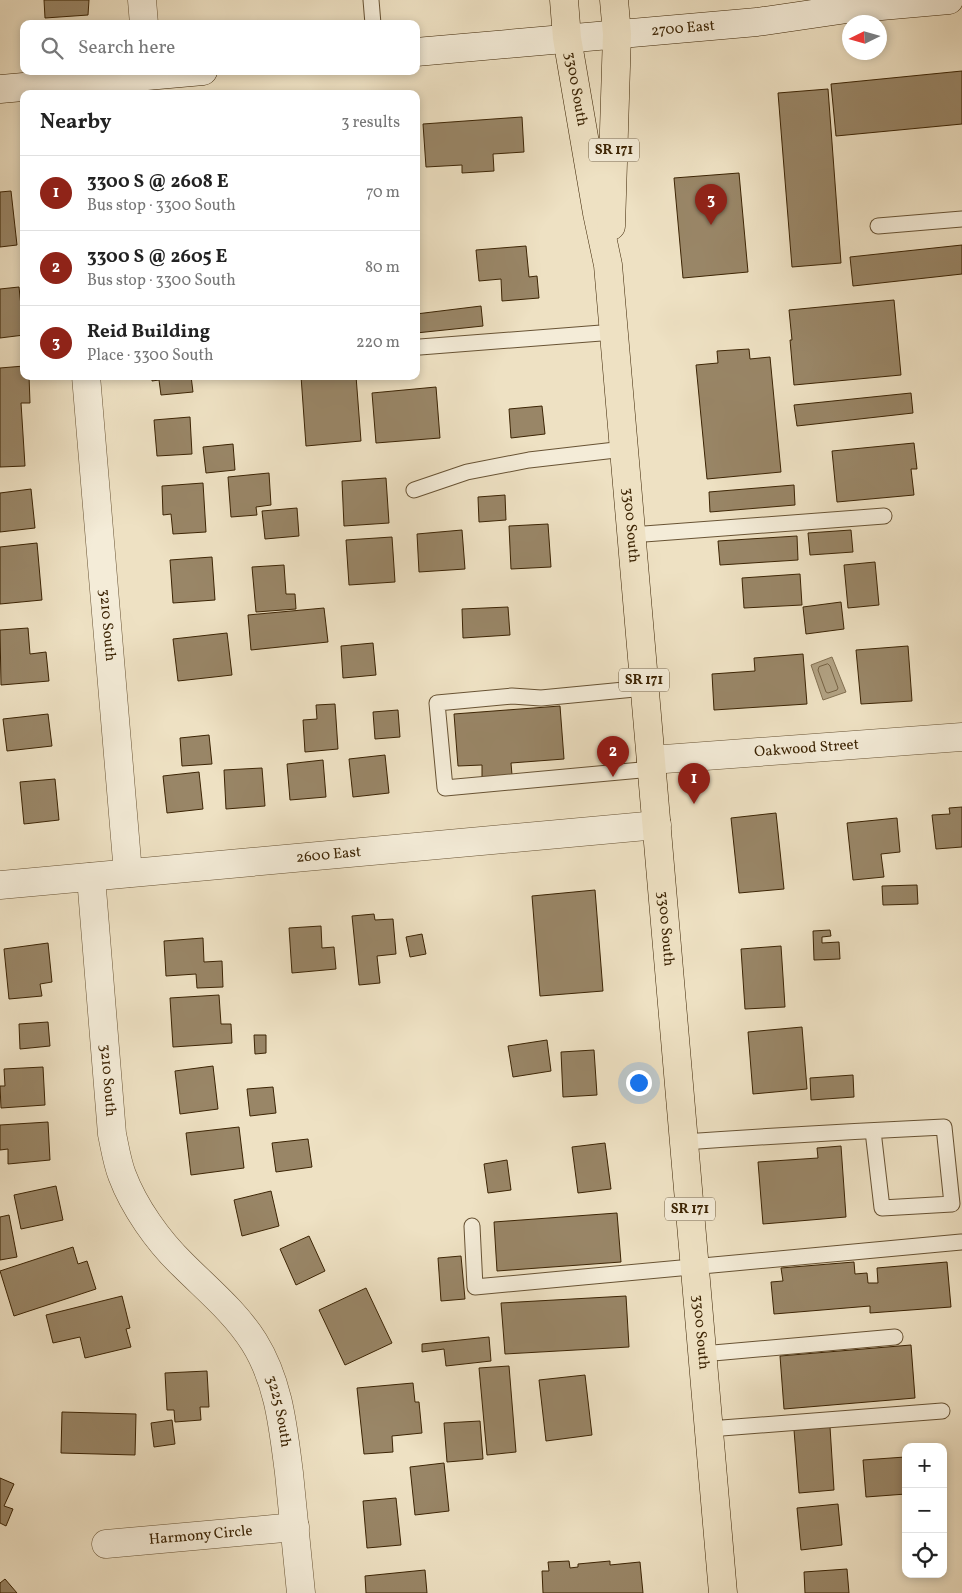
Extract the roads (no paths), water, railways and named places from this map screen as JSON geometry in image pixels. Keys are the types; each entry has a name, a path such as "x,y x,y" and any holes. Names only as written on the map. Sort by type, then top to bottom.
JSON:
{"main road":[{"name":"3300 South","path":"564,0 567,38 597,213 608,265 723,1593"},
{"name":"3300 South","path":"608,265 612,206 617,34 614,0"}],"street":[{"path":"142,0 144,20"},
{"name":"2700 East","path":"420,52 757,22 847,9 949,0"},
{"path":"0,89 62,89 143,75"},
{"name":"3210 South","path":"86,380 128,873"},
{"name":"Oakwood Street","path":"652,764 962,737"},
{"name":"2600 East","path":"0,885 657,825"},
{"name":"3210 South","path":"91,877 112,1134 116,1154 131,1195 158,1237 181,1264"},
{"name":"3225 South","path":"181,1264 222,1301 243,1325 268,1369 276,1390 282,1420 301,1593"},
{"name":"Harmony Circle","path":"106,1544 295,1527"}],"lane":[{"path":"371,0 373,20"},
{"path":"878,226 962,218"},
{"path":"420,347 614,332"},
{"path":"414,490 467,472 529,460 624,449"},
{"path":"632,535 884,516"},
{"path":"645,688 541,698 512,696 438,702 445,788 652,764"},
{"path":"684,1142 873,1130 944,1127 952,1204 882,1208 873,1130"},
{"path":"472,1226 475,1287 961,1242"},
{"path":"702,1354 895,1337"},
{"path":"709,1429 942,1411"}],"water":[{"path":"832,657 846,692 823,700 811,665"}],"place":[{"name":"Reid Building","path":"711,225"},
{"name":"3300 S @ 2605 E","path":"613,777"},
{"name":"3300 S @ 2608 E","path":"694,804"}]}
